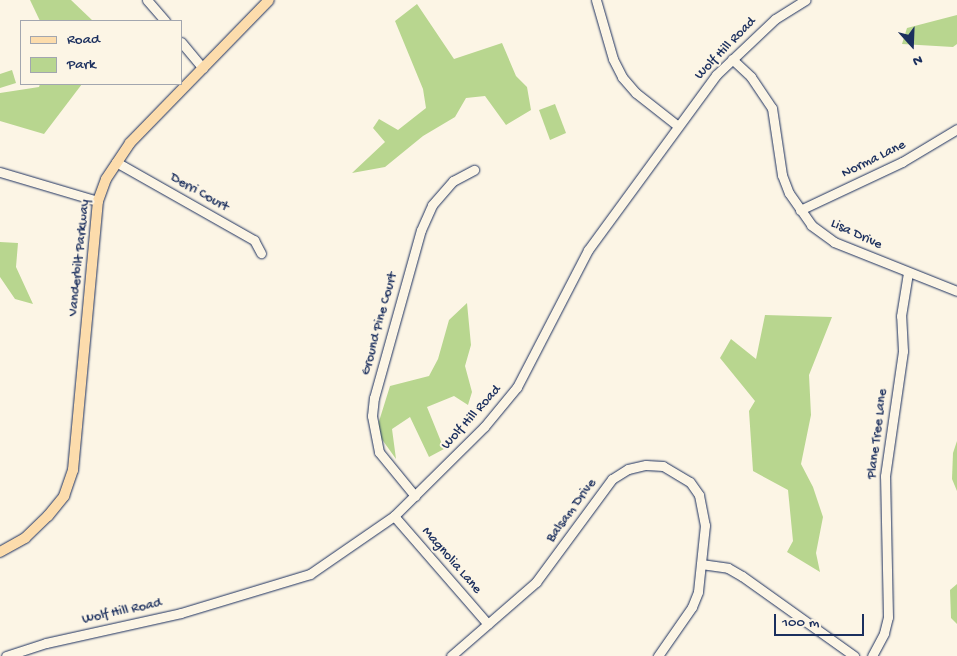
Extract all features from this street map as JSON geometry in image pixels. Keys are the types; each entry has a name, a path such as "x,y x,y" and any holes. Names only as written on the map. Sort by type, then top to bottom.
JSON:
{"main road":[{"name":"Vanderbilt Parkway","path":"0,552 25,538 48,516 64,496 73,470 98,201 116,162 152,118 269,0"}],"street":[{"path":"147,0 164,20"},
{"path":"596,0 613,59 622,77 641,97 678,126"},
{"name":"Wolf Hill Road","path":"6,656 66,638 181,613 310,574 394,516 484,427 517,387 588,250 716,75 775,19 806,0"},
{"path":"182,43 203,68"},
{"name":"Lisa Drive","path":"732,59 757,84 772,108 782,175 800,210 821,235 908,273 957,291"},
{"name":"Norma Lane","path":"800,210 902,162 957,129"},
{"name":"Derri Court","path":"116,162 254,240 261,254"},
{"name":"Ground Pine Court","path":"415,496 379,452 372,416 374,398 421,230 432,205 453,181 474,170"},
{"path":"0,172 98,201"},
{"name":"Plane Tree Lane","path":"872,656 884,633 888,617 885,476 903,351 901,316 908,273"},
{"name":"Balsam Drive","path":"451,656 536,582 612,479 628,469 663,466 690,482 703,508 698,592 692,607 658,656"},
{"name":"Magnolia Lane","path":"394,516 488,624"},
{"path":"701,564 728,568 742,576 854,656"}],"green space":[{"path":"30,0 71,0 92,20 40,20"},
{"path":"417,4 454,59 502,43 516,76 527,87 531,110 506,125 485,96 466,98 455,117 423,136 385,167 352,173 385,142 373,128 379,119 398,130 426,108 423,89 395,21"},
{"path":"957,15 957,44 953,47 902,44 907,28"},
{"path":"12,70 16,83 0,88 0,74"},
{"path":"40,85 81,85 44,134 0,121 0,93 39,87"},
{"path":"555,104 566,133 550,140 539,110"},
{"path":"0,242 18,243 16,267 33,304 15,299 0,277"},
{"path":"467,303 471,345 465,366 472,392 468,405 454,396 427,407 444,449 429,457 410,417 392,429 396,459 376,431 390,386 429,376 438,359 449,320"},
{"path":"765,315 832,317 809,375 811,415 801,464 813,487 823,517 816,553 820,572 787,552 793,541 788,490 753,471 749,411 755,401 720,358 731,339 756,359"},
{"path":"957,441 957,491 952,479 953,453"},
{"path":"957,584 957,624 951,618 950,590"}]}
